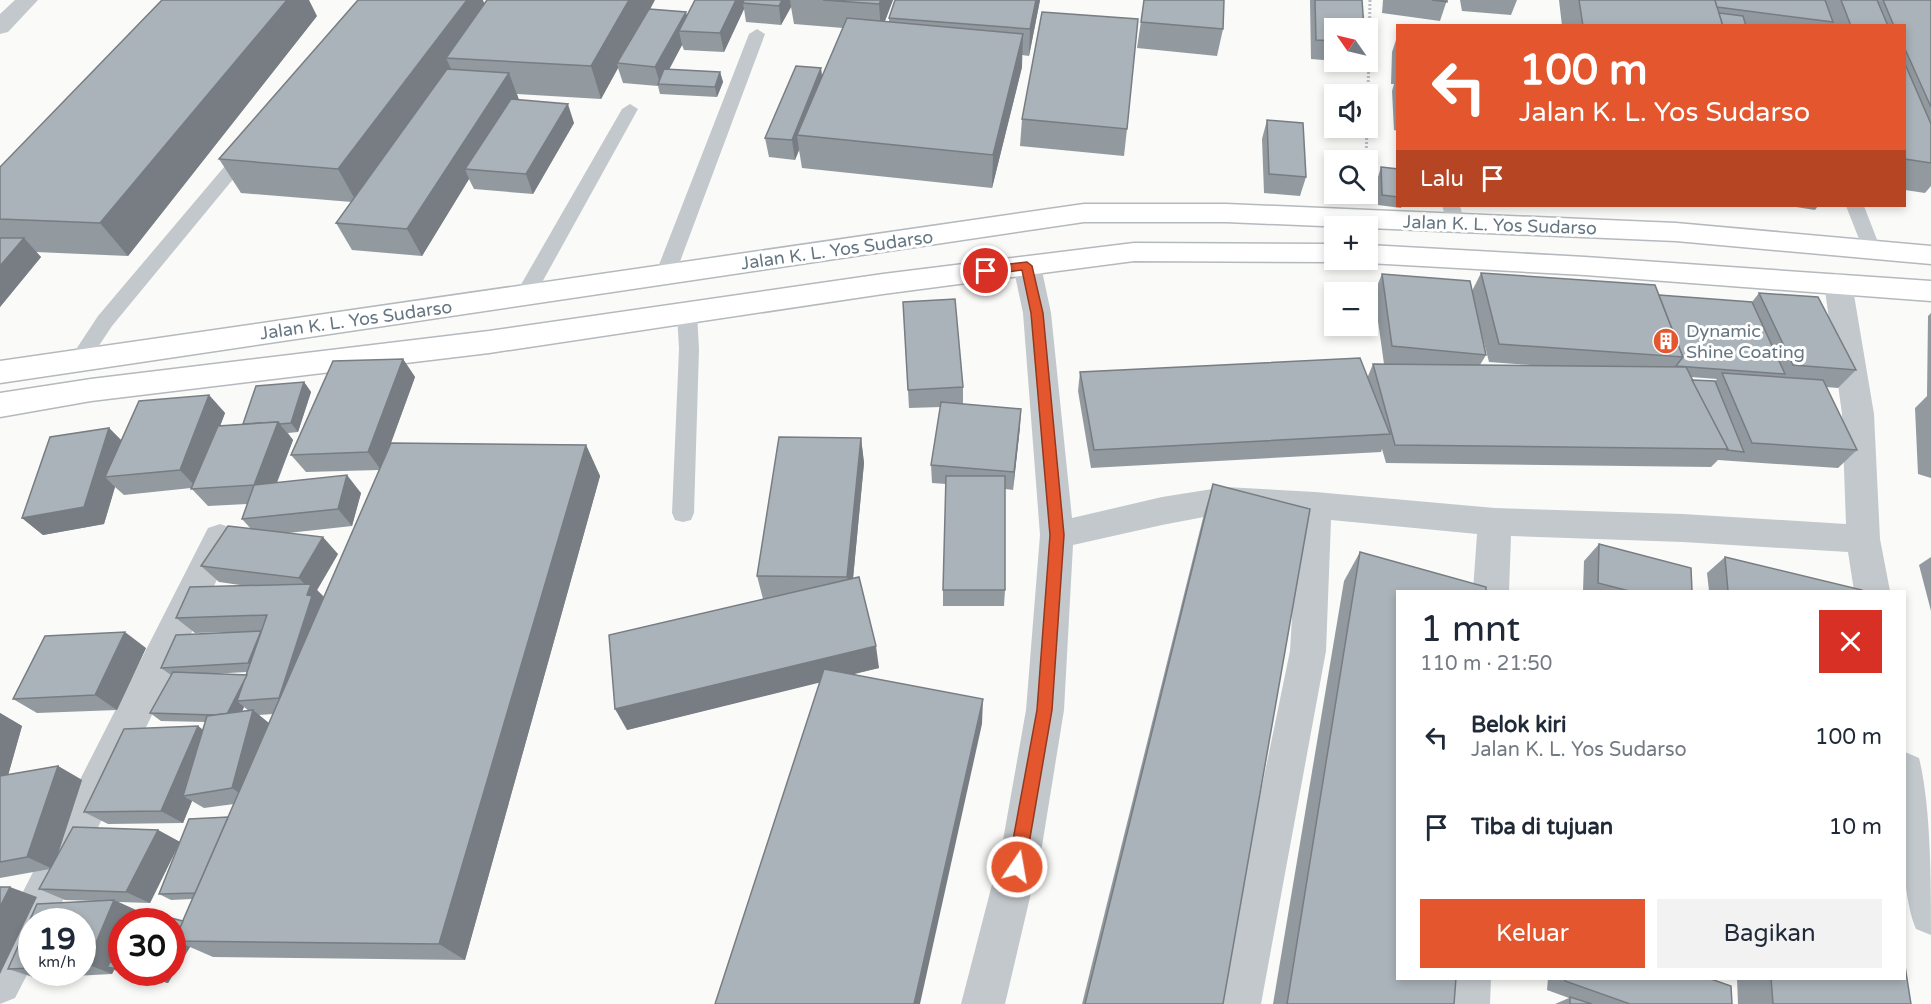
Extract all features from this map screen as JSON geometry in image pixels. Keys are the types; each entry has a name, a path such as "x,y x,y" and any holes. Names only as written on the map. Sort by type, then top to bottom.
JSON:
{"highway":[{"name":"Jalan K. L. Yos Sudarso","path":"0,372 1084,213 1454,215 1931,255"},
{"name":"Jalan K. L. Yos Sudarso","path":"0,405 91,390 489,342 883,284 1134,252 1324,253"},
{"name":"Jalan K. L. Yos Sudarso","path":"1378,255 1838,283 1931,291"}],"street":[{"path":"0,27 27,0"},
{"path":"984,1004 1022,846 1045,710 1057,535 1037,313 1027,266"},
{"path":"1838,283 1858,414 1863,539 1872,590"},
{"path":"1057,535 1162,511 1225,500 1315,505 1495,522 1683,528 1863,539"},
{"path":"1239,1004 1308,651 1315,505"},
{"path":"1491,590 1495,522"},
{"path":"0,983 220,538"},
{"path":"1906,776 1931,914"},
{"path":"1468,1004 1469,980"}],"lane":[{"path":"665,275 757,34"},
{"path":"525,295 630,109"},
{"path":"79,360 105,321 259,138"},
{"path":"1855,207 1872,249"},
{"path":"683,513 689,349 687,313"}],"path":[{"path":"1368,84 1370,0"}],"building":[{"path":"162,0 287,0 100,223 0,219 0,167"},
{"path":"358,0 467,0 338,169 219,159"},
{"path":"487,0 629,0 591,66 446,58"},
{"path":"695,0 736,0 720,33 679,31"},
{"path":"744,0 782,0 779,6 743,3"},
{"path":"823,0 881,0 879,4"},
{"path":"895,0 1036,0 1030,29 889,18"},
{"path":"1144,0 1224,0 1223,29 1141,22"},
{"path":"1315,0 1362,0 1363,18 1324,18 1324,40 1316,40"},
{"path":"1579,0 1715,0 1722,24 1583,24"},
{"path":"1715,0 1825,0 1833,22 1717,7"},
{"path":"1841,0 1877,0 1887,24 1850,24"},
{"path":"1883,0 1931,0 1931,107 1906,51 1906,24 1893,24"},
{"path":"649,9 686,12 655,67 617,63"},
{"path":"1042,12 1138,19 1127,129 1022,119"},
{"path":"1719,13 1743,16 1745,24 1722,24"},
{"path":"847,18 1023,34 993,155 797,135"},
{"path":"796,66 821,68 792,140 765,138"},
{"path":"1906,66 1931,124 1931,163 1906,159"},
{"path":"447,69 509,73 407,229 336,223"},
{"path":"664,69 720,72 715,87 658,84"},
{"path":"511,99 568,104 526,174 465,169"},
{"path":"1267,120 1303,123 1306,177 1269,174"},
{"path":"1381,167 1396,169 1396,197 1382,195"},
{"path":"0,238 24,238 0,266"},
{"path":"1481,273 1655,285 1683,357 1499,344"},
{"path":"1382,274 1470,281 1486,355 1392,346"},
{"path":"1759,293 1818,297 1856,370 1793,365"},
{"path":"1659,295 1752,302 1785,374 1676,366 1683,357"},
{"path":"955,299 963,387 908,390 903,302"},
{"path":"1360,358 1390,434 1094,450 1080,372"},
{"path":"403,359 368,452 291,455 333,361"},
{"path":"1373,364 1686,367 1728,449 1395,445"},
{"path":"1722,373 1823,380 1857,450 1752,443"},
{"path":"1692,380 1715,381 1744,452 1727,450"},
{"path":"304,382 291,423 243,424 256,386"},
{"path":"209,395 180,470 105,477 139,401"},
{"path":"941,402 1021,409 1014,472 931,465"},
{"path":"278,422 254,485 191,489 218,426"},
{"path":"109,428 84,507 22,518 50,437"},
{"path":"779,437 861,438 847,577 757,576"},
{"path":"391,443 586,445 439,944 186,941 186,913"},
{"path":"347,475 338,509 242,519 254,485"},
{"path":"946,476 1005,476 1005,590 943,590"},
{"path":"1213,484 1310,509 1223,1004 1085,1004"},
{"path":"228,526 323,537 299,578 201,566"},
{"path":"1599,544 1691,568 1692,590 1625,590 1598,583"},
{"path":"1360,552 1486,587 1486,590 1396,590 1396,980 1456,980 1454,1004 1287,1004"},
{"path":"1725,557 1862,590 1728,590"},
{"path":"859,577 876,646 615,709 609,635"},
{"path":"311,584 307,595 312,596 279,698 237,701 267,615 176,618 190,587"},
{"path":"261,631 248,663 161,668 176,635"},
{"path":"125,632 95,695 13,699 45,636"},
{"path":"824,669 983,699 914,1004 715,1004"},
{"path":"173,672 247,675 227,714 150,713"},
{"path":"253,710 232,788 183,796 207,716"},
{"path":"198,726 161,811 84,812 124,729"},
{"path":"58,766 27,857 0,862 0,776"},
{"path":"228,817 195,893 159,894 189,819"},
{"path":"73,827 158,830 126,892 39,889"},
{"path":"0,887 10,887 0,907"},
{"path":"114,900 111,908 108,908 108,914 96,943 96,908 35,908 37,904"},
{"path":"18,947 18,969 8,969"},
{"path":"1906,972 1911,1004 1773,1004 1771,980 1906,980"},
{"path":"1714,980 1731,986 1732,1004 1630,1004 1565,981"},
{"path":"1570,997 1592,1004 1570,1004"}],"place":[{"name":"Dynamic Shine Coating","path":"1666,341"}],"route":[{"path":"986,271 1027,266 1037,313 1057,535 1045,710 1017,867"}]}
